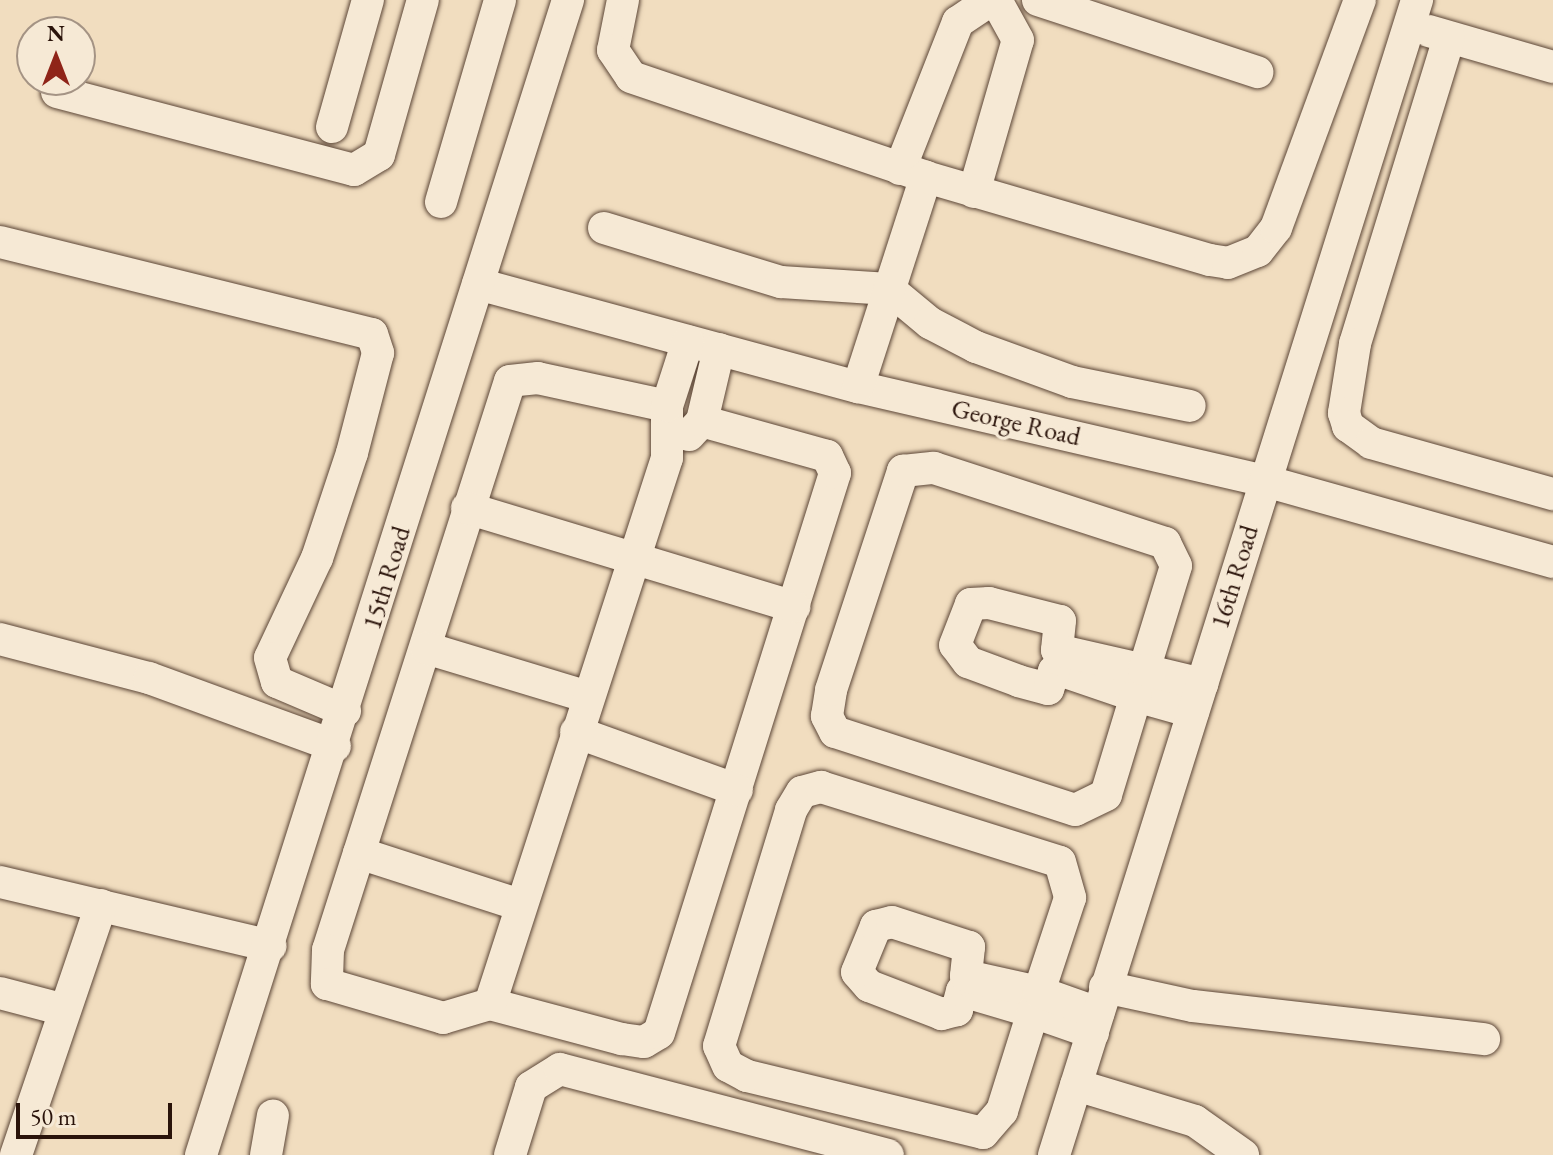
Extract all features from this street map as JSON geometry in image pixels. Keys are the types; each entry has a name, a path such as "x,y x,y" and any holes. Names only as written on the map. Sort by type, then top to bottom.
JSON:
{"street":[{"path":"332,127 368,0"},
{"path":"72,96 354,170 379,155 423,0"},
{"path":"441,202 500,0"},
{"name":"15th Road","path":"201,1155 335,746 568,0"},
{"path":"623,0 613,50 631,77 913,173 1210,260 1244,259 1276,228 1360,0"},
{"path":"858,387 889,289 913,173 958,22 994,0 1018,40 974,192"},
{"path":"1038,0 1257,72"},
{"path":"1413,12 1449,38 1553,67"},
{"name":"16th Road","path":"1054,1155 1413,12"},
{"path":"1449,38 1355,344 1344,413 1348,426 1371,443 1553,494"},
{"path":"604,228 781,282 889,289 930,323 976,347 1072,382 1190,406"},
{"path":"0,242 372,334 378,353 372,381 317,558 278,631 271,671 289,689 347,705"},
{"name":"George Road","path":"478,284 858,387 1265,481 1553,562"},
{"path":"490,1004 517,904 667,458 667,406 688,341"},
{"path":"667,458 702,421 719,349"},
{"path":"667,406 517,377 502,396 323,971 327,984 443,1018 490,1004 622,1039 653,1040 737,790 794,607 833,461 702,421"},
{"path":"934,468 1165,543 1176,566 1140,683 1106,795 1080,809 835,732 827,716 831,690 903,471 934,468"},
{"path":"467,508 794,607"},
{"path":"0,639 149,678 335,746"},
{"path":"426,648 588,697"},
{"path":"1055,661 1198,698"},
{"path":"576,732 737,790"},
{"path":"810,788 1066,867 1070,898 1036,1002 1002,1111 983,1133 747,1076 728,1066 719,1046 791,810 810,788"},
{"path":"359,853 517,904"},
{"path":"0,882 271,946"},
{"path":"16,1155 101,905"},
{"path":"964,984 1036,1002 1099,1011 1193,1006 1484,1039"},
{"path":"0,993 65,1010"},
{"path":"510,1155 531,1087 569,1069 888,1155"},
{"path":"1076,1085 1195,1121 1243,1155"},
{"path":"266,1155 273,1116"}]}
